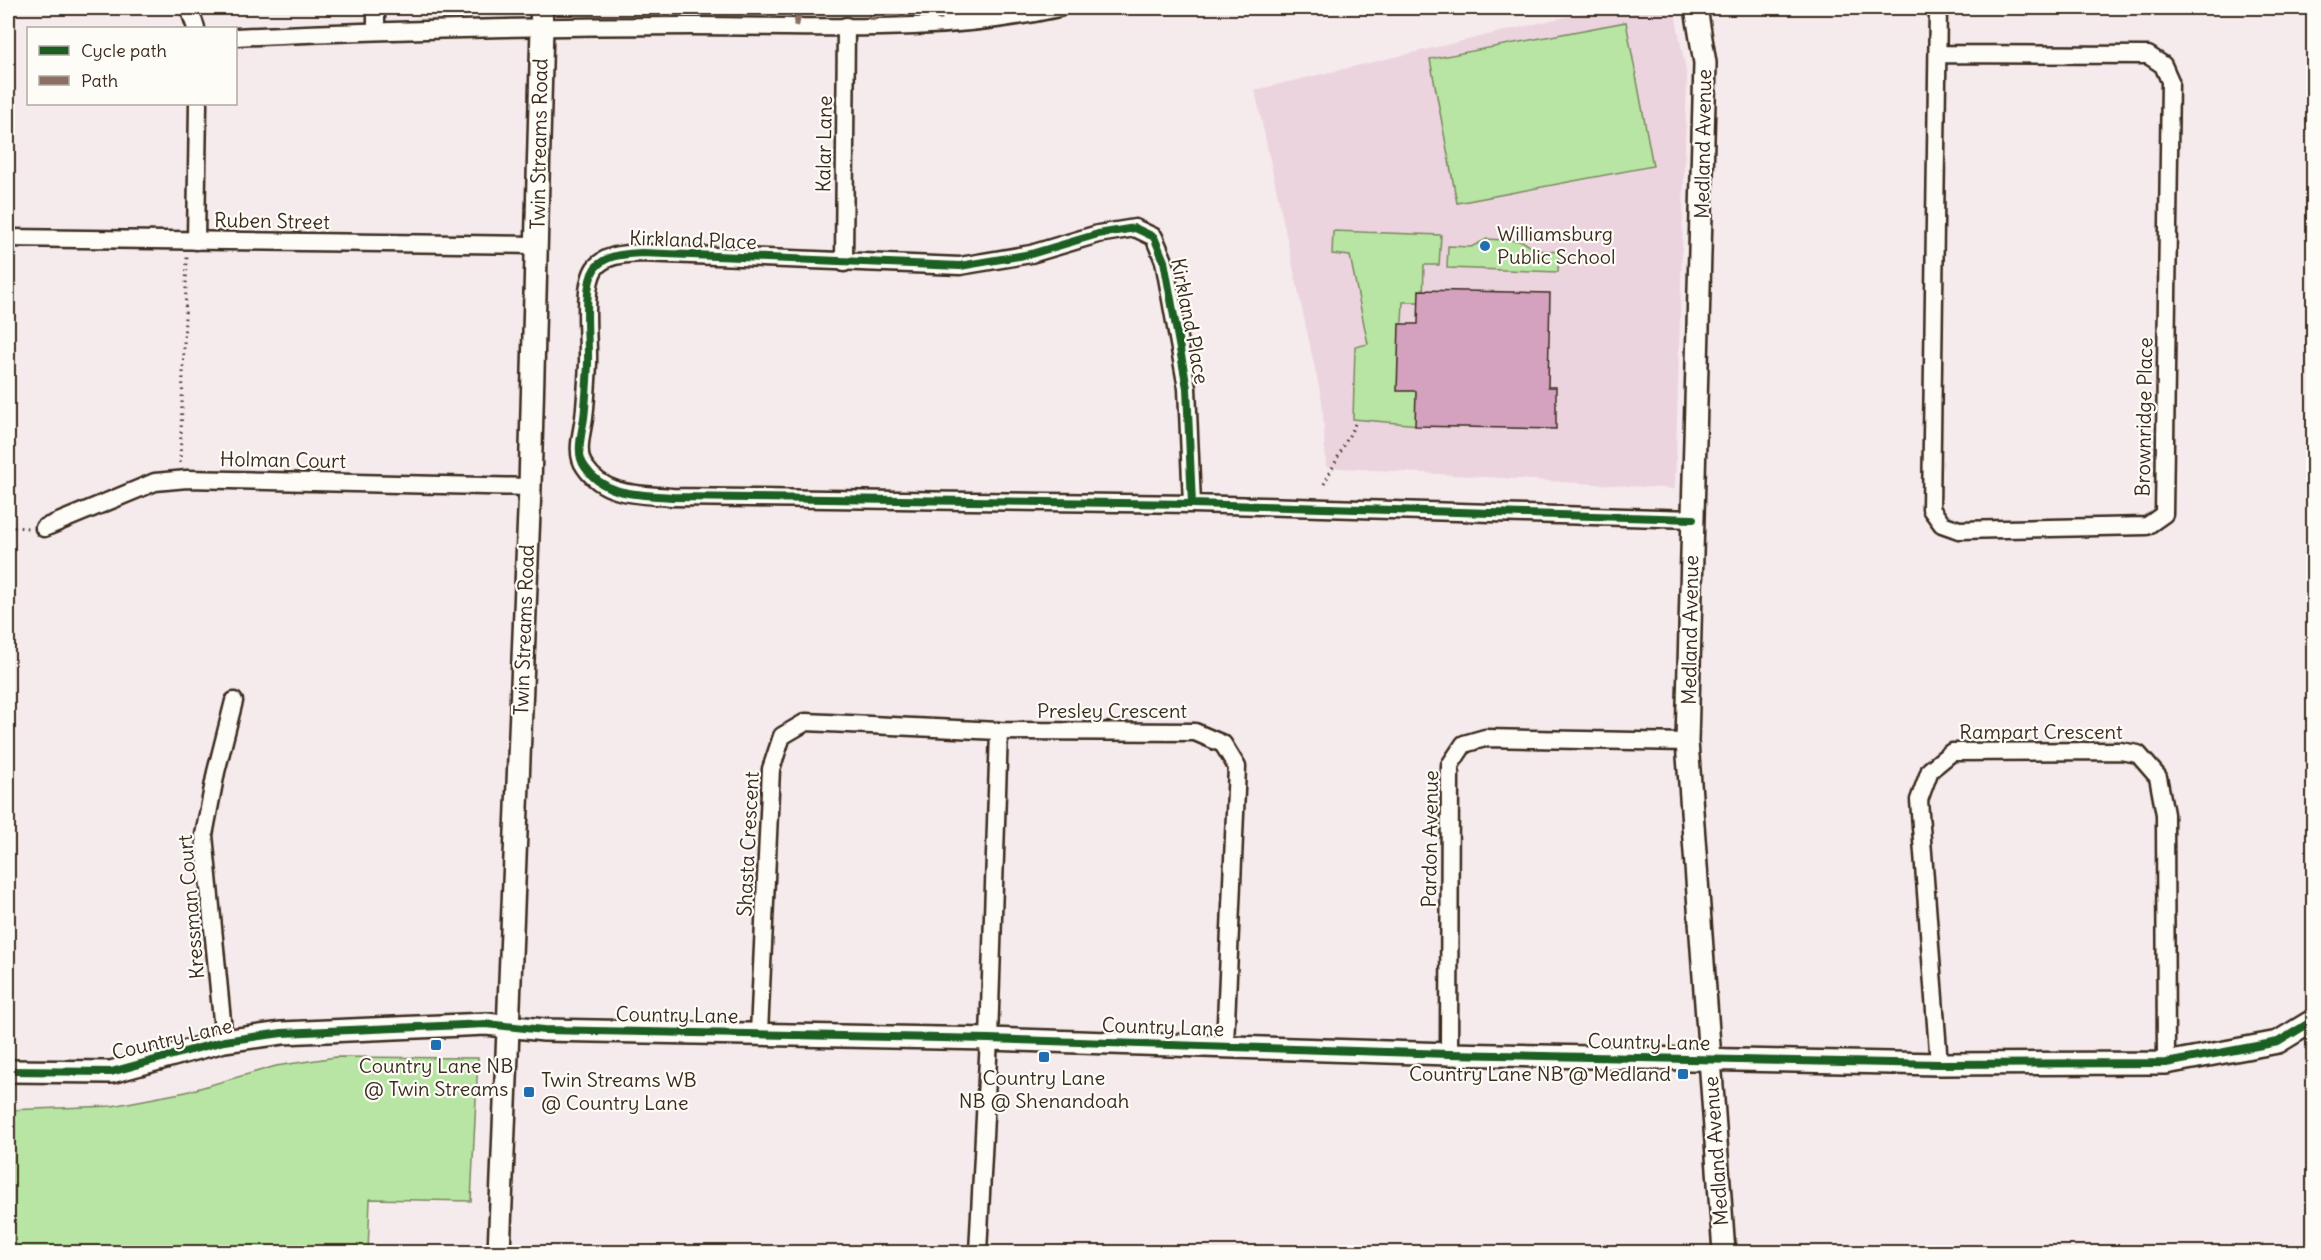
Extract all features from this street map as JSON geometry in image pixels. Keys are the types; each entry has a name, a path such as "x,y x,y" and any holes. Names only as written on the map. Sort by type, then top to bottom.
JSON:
{"street":[{"path":"189,8 196,27"},
{"path":"376,8 376,31"},
{"path":"237,38 376,31 542,17 846,26 923,25 1028,15 1059,8"},
{"name":"Medland Avenue","path":"1696,8 1706,63 1688,742 1724,1252"},
{"name":"Brownridge Place","path":"1938,8 1931,509 1942,524 1959,530 2147,526 2164,514 2170,81 2163,65 2148,55 1939,54"},
{"name":"Twin Streams Road","path":"499,1252 530,487 542,17"},
{"name":"Kalar Lane","path":"844,263 846,26"},
{"path":"196,241 198,105"},
{"name":"Kirkland Place","path":"1192,504 1187,388 1164,261 1154,237 1135,228 1107,232 1031,254 960,266 642,253 619,254 604,261 595,269 589,287 588,363 580,451 584,466 605,488 619,492 672,497 1192,504 1693,519"},
{"name":"Ruben Street","path":"8,237 537,245"},
{"name":"Holman Court","path":"44,528 155,482 179,480 530,487"},
{"name":"Kressman Court","path":"225,1041 204,835 216,772 234,701"},
{"name":"Shasta Crescent","path":"759,1033 771,769 782,736 806,722 999,731"},
{"path":"978,1252 999,731"},
{"name":"Presley Crescent","path":"999,731 1196,732 1223,744 1237,767 1225,1045"},
{"name":"Pardon Avenue","path":"1449,1054 1450,765 1464,744 1485,738 1688,742"},
{"name":"Rampart Crescent","path":"1939,1064 1919,800 1930,770 1952,752 2109,751 2138,754 2158,777 2165,814 2166,1063"},
{"name":"Country Lane","path":"8,1071 111,1072 225,1041 282,1033 486,1024 544,1030 1225,1045 1449,1054 1939,1064 2166,1063 2278,1042 2313,1020"}],"path":[{"path":"179,480 187,256 196,241"},
{"path":"1324,484 1355,424"},
{"path":"8,554 11,527 44,528"}],"shaded area":[{"name":"Williamsburg Public School","path":"1603,8 1674,8 1687,77 1675,489 1326,467 1322,401 1255,90"}],"green space":[{"path":"1626,22 1653,166 1457,203 1430,59"},
{"path":"1333,231 1441,235 1439,265 1424,265 1423,302 1403,302 1399,383 1421,384 1419,425 1353,419 1355,347 1368,344 1350,256 1332,254"},
{"path":"1487,239 1522,241 1536,250 1559,252 1558,272 1447,268 1448,246 1471,247"},
{"path":"336,1057 478,1058 471,1201 370,1199 368,1252 8,1252 8,1110 112,1106 186,1092 276,1066"}],"building":[{"path":"1419,290 1550,293 1548,387 1556,387 1556,429 1415,426 1416,391 1397,391 1399,324 1418,324"}],"marked path":[{"path":"796,26 800,8"},
{"path":"873,8 873,25"},
{"path":"938,8 940,23"}],"cycle path":[{"path":"1192,504 1187,388 1164,261 1154,237 1135,228 1098,234 1031,254 960,266 642,253 605,260 595,268 591,277 587,300 588,363 580,456 593,477 613,489 624,492 672,497 1192,504 1693,519"},
{"path":"8,1071 111,1072 224,1041 282,1033 486,1024 544,1030 989,1039 1449,1054 1939,1064 2166,1063 2278,1042 2314,1020"}],"place":[{"name":"Williamsburg Public School","path":"1485,246"},
{"name":"Country Lane NB @ Twin Streams","path":"436,1045"},
{"name":"Country Lane NB @ Shenandoah","path":"1044,1057"},
{"name":"Country Lane NB @ Medland","path":"1683,1074"},
{"name":"Twin Streams WB @ Country Lane","path":"529,1092"}]}
